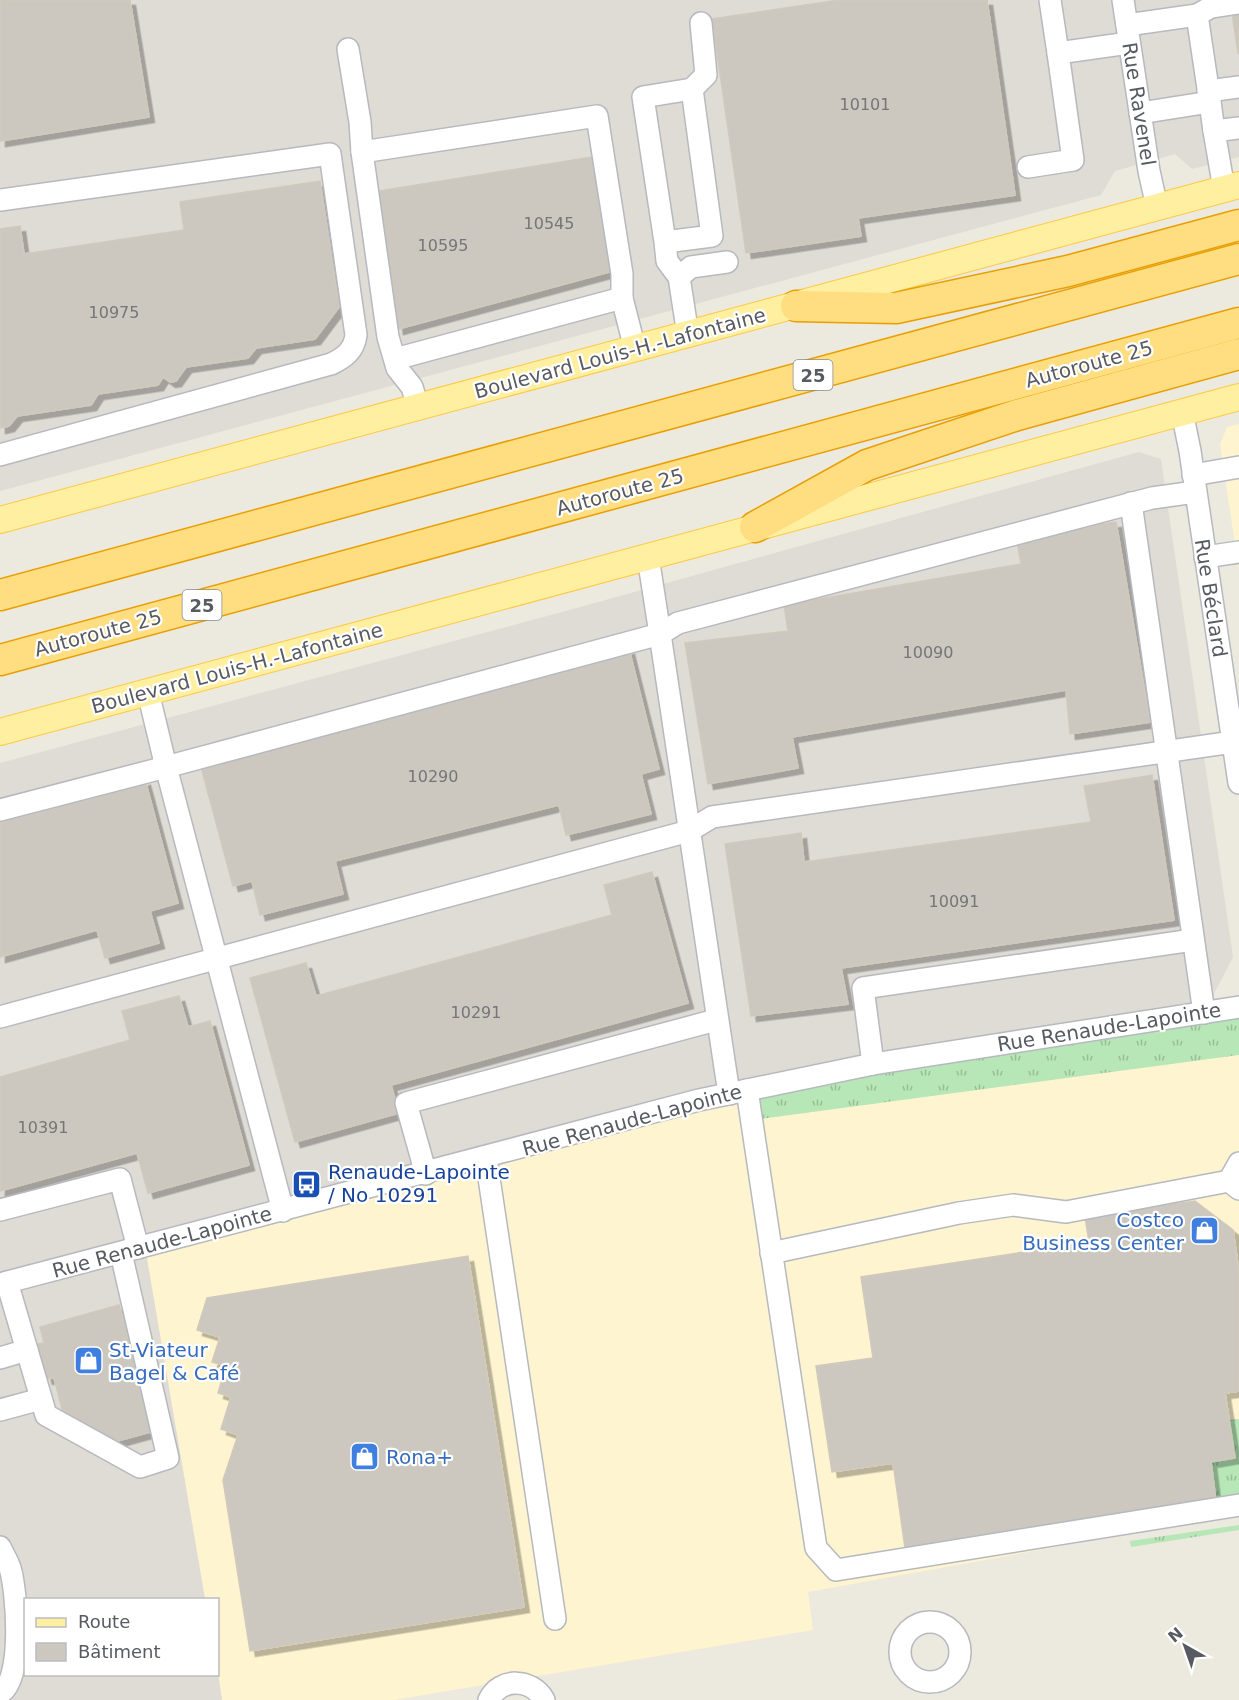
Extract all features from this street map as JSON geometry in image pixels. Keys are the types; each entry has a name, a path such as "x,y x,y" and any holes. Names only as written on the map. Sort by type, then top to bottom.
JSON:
{"highway":[{"path":"796,306 896,308 1032,280 1239,225"},
{"name":"25","path":"0,595 1239,259"},
{"name":"Autoroute 25","path":"0,660 1239,323"},
{"path":"755,527 867,465 1017,415 1239,354"}],"main road":[{"name":"Boulevard Louis-H.-Lafontaine","path":"0,520 1231,187"},
{"name":"Boulevard Louis-H.-Lafontaine","path":"0,732 1239,397"}],"street":[{"path":"1028,167 1073,160 1050,0"},
{"name":"Rue Ravenel","path":"1123,0 1157,207"},
{"path":"1058,53 1197,15 1210,7 1239,3"},
{"path":"1197,15 1214,132 1231,187"},
{"path":"688,335 679,277 667,261 644,97 692,89 706,75 701,23"},
{"path":"348,49 388,337 397,368 414,391 418,407"},
{"path":"1140,113 1209,97 1239,87"},
{"path":"664,242 712,236 692,89"},
{"path":"362,152 597,116 622,274 622,298 635,349"},
{"path":"1214,132 1239,128"},
{"path":"0,200 330,154 356,335 352,349 331,364 0,455"},
{"path":"679,277 691,267 727,262"},
{"path":"395,359 622,298"},
{"name":"Rue Béclard","path":"1182,412 1205,557 1230,658 1233,742 1239,783"},
{"path":"0,810 660,634 678,623 1131,503 1239,467"},
{"path":"1131,503 1204,1013"},
{"path":"1205,557 1239,552"},
{"path":"648,557 716,1020 738,1092 771,1253 816,1548 836,1570 1239,1505"},
{"path":"148,692 283,1211"},
{"path":"0,1017 689,831 712,817 1233,742"},
{"path":"873,1064 863,988 1193,940"},
{"name":"Rue Renaude-Lapointe","path":"3,1283 738,1092 873,1064 1239,1007"},
{"path":"426,1174 406,1103 716,1020"},
{"path":"486,1158 555,1620"},
{"path":"771,1253 959,1213 1013,1205 1066,1212 1236,1178"},
{"path":"0,1210 120,1179 129,1251 168,1458 140,1467 46,1415 27,1350 3,1283"},
{"path":"0,1358 27,1350"},
{"path":"0,1410 41,1399"},
{"path":"0,1547 10,1568 18,1644 15,1670 4,1691 0,1693"},
{"path":"489,1700 498,1688 508,1683 518,1682 536,1689 544,1700"}],"shaded area":[{"path":"0,0 1239,0 1239,157 1192,169 1175,154 1115,171 1101,195 0,491"},
{"path":"1239,424 1239,571 1220,444 1227,427"},
{"path":"1139,452 1161,459 1233,957 1204,1013 873,1064 145,1247 205,1598 24,1598 24,1676 218,1676 222,1700 0,1700 0,763 573,609"},
{"path":"1239,1007 1239,1514 808,1592 813,1630 394,1700 222,1700 218,1676 219,1598 205,1598 145,1247 699,1100"}],"green space":[{"path":"1239,1007 1239,1055 753,1120 747,1090"},
{"path":"1239,1419 1239,1498 1216,1501 1211,1462 1235,1458 1229,1420"},
{"path":"1239,1525 1239,1530 1131,1547 1130,1541"}],"building":[{"path":"0,0 130,0 149,117 0,141"},
{"path":"839,0 987,0 1015,195 858,218 861,236 746,253 712,19"},
{"path":"1239,12 1239,53 1238,53 1232,13"},
{"path":"598,156 613,271 398,329 378,191"},
{"path":"320,181 339,307 315,339 256,348 248,358 186,367 176,381 170,382 163,377 158,385 98,394 91,405 17,416 9,426 0,428 0,229 20,226 24,254 184,230 180,202"},
{"path":"1116,522 1150,722 1070,734 1066,690 792,737 798,768 708,784 685,643 788,631 784,605 1021,564 1016,535"},
{"path":"629,649 659,769 641,774 651,814 566,835 559,805 335,861 343,894 260,915 252,881 233,886 201,767"},
{"path":"1152,775 1174,920 841,968 848,1004 751,1016 725,844 801,833 804,862 1091,822 1084,786"},
{"path":"145,780 178,903 150,911 159,943 105,958 97,930 0,957 0,820"},
{"path":"652,872 688,1003 391,1085 399,1113 295,1142 250,978 306,963 316,996 612,915 604,885"},
{"path":"179,996 188,1027 210,1021 249,1165 148,1193 137,1153 0,1191 0,1077 130,1040 122,1011"},
{"path":"1195,1201 1233,1230 1239,1273 1239,1391 1225,1393 1235,1458 1211,1462 1216,1501 905,1548 893,1463 832,1472 816,1366 873,1358 861,1277 1089,1242 1085,1217"},
{"name":"Rona+","path":"468,1256 524,1607 250,1651 223,1480 238,1435 221,1429 231,1397 218,1393 226,1366 212,1362 220,1337 197,1330 207,1298"},
{"name":"St-Viateur Bagel & Café","path":"119,1305 154,1431 114,1442 63,1413 54,1378 47,1379 37,1344 44,1343 40,1327"}],"place":[{"name":"Renaude-Lapointe / No 10291","path":"307,1184"},
{"name":"Costco Business Center","path":"1205,1231"},
{"name":"St-Viateur Bagel & Café","path":"88,1361"},
{"name":"Rona+","path":"365,1457"}]}
